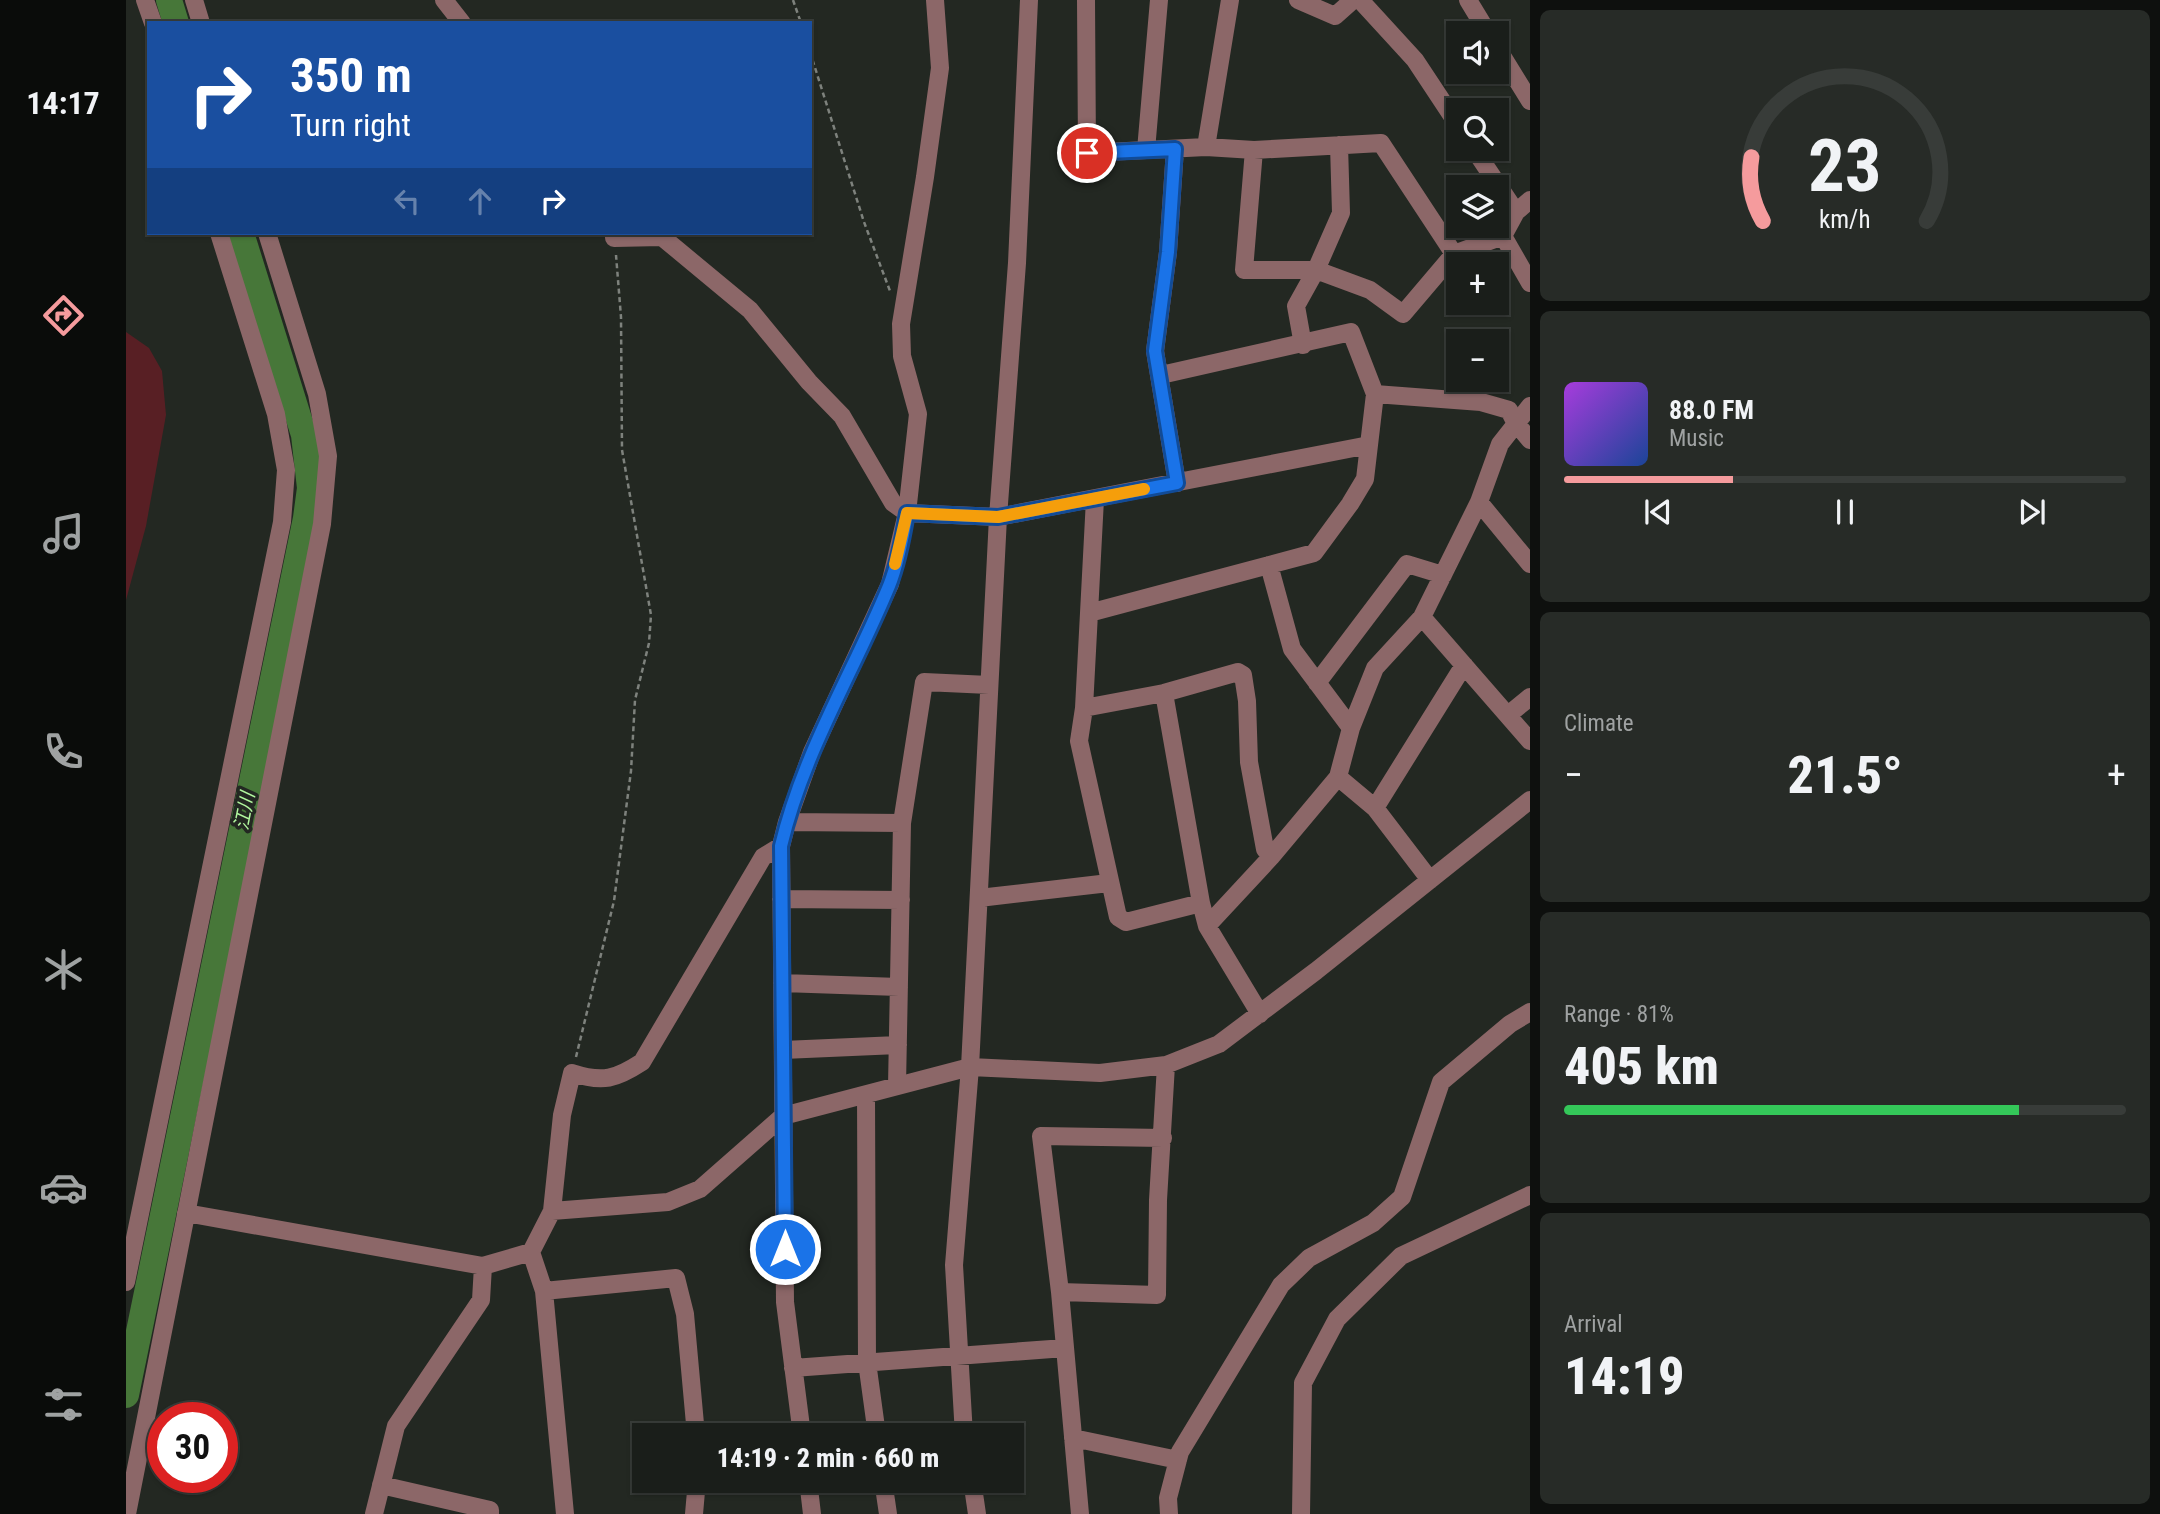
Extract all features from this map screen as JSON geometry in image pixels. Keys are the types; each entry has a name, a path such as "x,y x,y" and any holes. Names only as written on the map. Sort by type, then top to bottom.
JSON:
{"street":[{"path":"145,0 152,21"},
{"path":"194,0 200,21"},
{"path":"444,0 460,21"},
{"path":"800,1423 785,1302 781,846 787,821 812,752 890,584 907,513 918,414 902,356 901,324 940,68 935,0"},
{"path":"963,1423 954,1265 970,1067 998,517 1017,263 1029,0"},
{"path":"1086,0 1087,153 1206,147 1254,150 1381,143 1453,252"},
{"path":"1146,150 1159,0"},
{"path":"1206,147 1230,0"},
{"path":"1298,0 1335,16 1353,0"},
{"path":"1360,0 1415,60 1446,107"},
{"path":"1468,0 1481,21"},
{"path":"1509,67 1530,101"},
{"path":"1303,345 1296,306 1316,270 1341,213 1339,145"},
{"path":"1175,149 1168,252 1155,351 1177,483"},
{"path":"1254,150 1244,270 1316,270 1370,290 1403,314 1446,263"},
{"path":"1484,161 1523,206 1509,227"},
{"path":"126,1282 282,522 286,470 276,414 220,235"},
{"path":"127,1514 322,524 328,456 317,394 268,235"},
{"path":"614,235 662,237 750,310 809,382 842,416 893,503 907,513 998,517 1369,445"},
{"path":"1459,252 1498,238"},
{"path":"1504,238 1530,283"},
{"path":"1089,613 1314,553 1350,505 1365,479 1375,394 1351,332 1161,375"},
{"path":"1375,394 1481,402 1510,410 1515,422 1530,440"},
{"path":"1207,926 1271,857 1338,777 1351,727 1375,668 1422,617 1479,502 1500,444 1530,406"},
{"path":"1095,499 1084,708 1079,741 1109,883 1118,917 1126,922 1201,903"},
{"path":"1479,502 1530,564"},
{"path":"1317,683 1407,564 1443,575"},
{"path":"1269,565 1292,649 1351,727"},
{"path":"1422,617 1530,741"},
{"path":"1374,808 1464,665"},
{"path":"1084,708 1164,693 1238,672 1243,675 1247,701 1249,762 1265,849 1271,857"},
{"path":"897,1086 902,823 924,682 989,685"},
{"path":"1164,693 1207,926 1260,1014"},
{"path":"1508,715 1530,697"},
{"path":"1338,777 1374,808 1430,880"},
{"path":"552,1211 668,1202 700,1189 783,1116 970,1067 1100,1073 1166,1065 1219,1044 1530,800"},
{"path":"787,821 902,823"},
{"path":"565,1514 544,1291 531,1252 552,1211 562,1115 572,1073 589,1079 620,1077 642,1062 763,858 781,846"},
{"path":"979,898 1109,883"},
{"path":"781,899 901,900"},
{"path":"782,983 899,987"},
{"path":"1169,1514 1168,1498 1180,1452 1281,1285 1309,1258 1373,1223 1402,1197 1441,1082 1510,1024 1530,1012"},
{"path":"783,1050 898,1045"},
{"path":"1060,1292 1157,1295 1158,1200 1166,1065"},
{"path":"866,1094 867,1362 875,1423"},
{"path":"1080,1514 1060,1292 1041,1136 1163,1138"},
{"path":"1301,1514 1303,1383 1337,1319 1401,1256 1530,1195"},
{"path":"186,1213 483,1266 531,1252"},
{"path":"374,1514 396,1426 481,1300 483,1266"},
{"path":"544,1291 676,1278 685,1314 695,1423"},
{"path":"793,1368 1065,1348"},
{"path":"1073,1438 1178,1460"},
{"path":"381,1485 490,1510 489,1514"},
{"path":"694,1514 696,1493"},
{"path":"810,1493 812,1514"},
{"path":"885,1493 888,1514"},
{"path":"974,1493 977,1514"}],"path":[{"path":"793,0 799,21"},
{"path":"812,58 864,222 893,299"},
{"path":"572,1073 614,901 631,771 635,700 649,643 651,615 622,450 621,317 614,235"}],"shaded area":[{"path":"126,332 149,348 162,371 166,415 146,526 126,600"}],"waterway":[{"name":"江川","path":"169,0 175,21"},
{"name":"江川","path":"126,1395 310,488 304,435 242,235"}],"slow traffic":[{"path":"895,564 907,513 998,517 1144,489"}],"route":[{"path":"785,1249 781,846 787,821 812,752 890,584 907,513 998,517 1177,483 1155,351 1168,252 1175,149 1087,153"}]}
